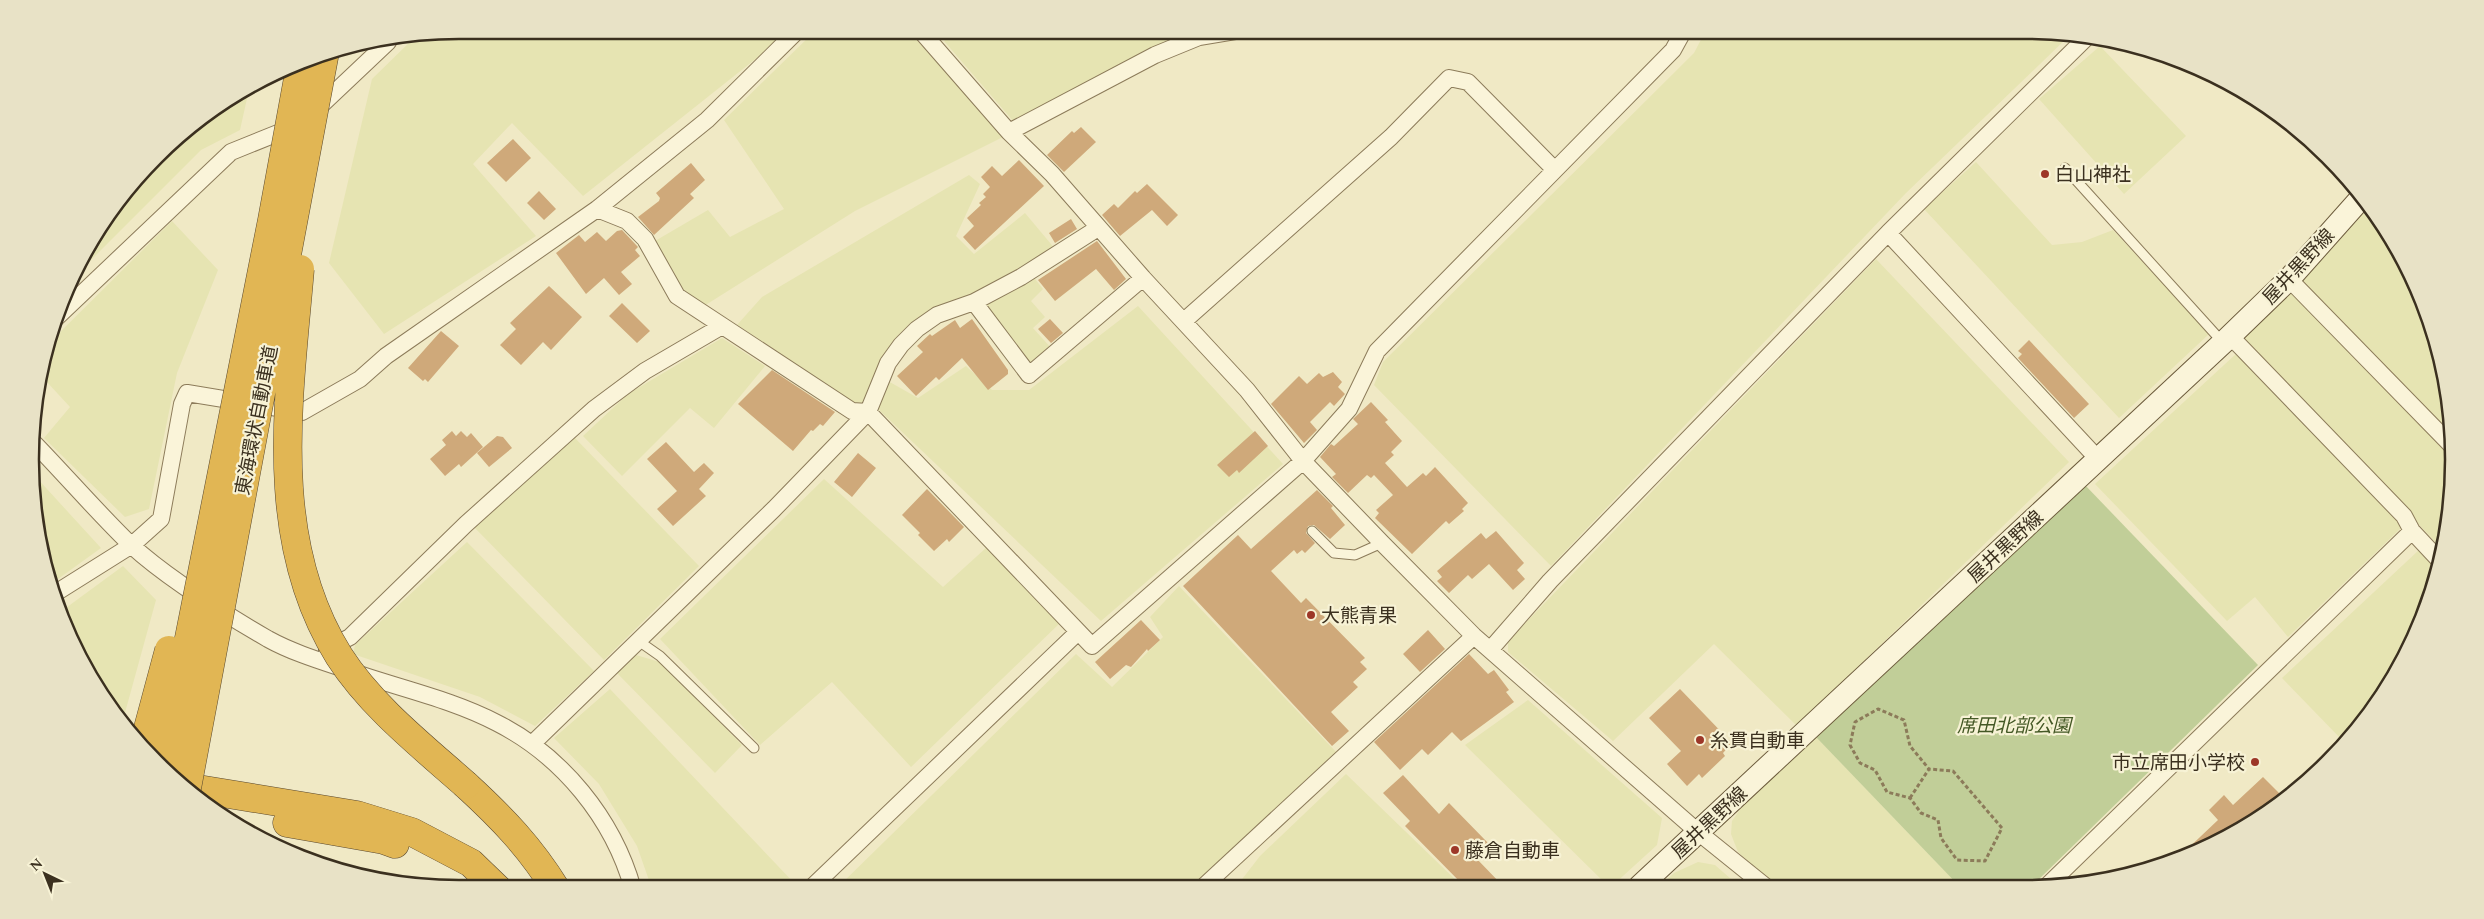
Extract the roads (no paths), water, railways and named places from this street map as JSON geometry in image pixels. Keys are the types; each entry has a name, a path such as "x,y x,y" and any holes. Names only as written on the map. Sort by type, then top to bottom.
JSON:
{"highway":[{"name":"東海環状自動車道","path":"187,780 323,61"},
{"name":"東海環状自動車道","path":"165,760 272,220 298,71"},
{"path":"312,121 290,386 288,491 293,534 303,575 320,618 340,656 370,694 404,730 511,826 536,857 550,880"},
{"path":"145,739 231,419"},
{"path":"199,790 357,815 412,832 471,863 489,880"},
{"path":"236,815 384,840 424,855 462,880"}],"main road":[{"name":"屋井黒野線","path":"1646,880 2227,339 2288,279 2357,202"}],"street":[{"path":"60,590 132,545 161,519 182,404 187,393 302,412 360,379 386,356 597,209 707,120 789,39"},
{"path":"928,39 1009,132 1052,174 1143,278 1247,390 1303,461 1382,543 1474,636 1698,832 1757,880"},
{"path":"1009,132 1156,55 1194,39"},
{"path":"597,209 627,221 645,239 677,296 852,411 868,412 1092,646 1303,461 1348,409 1377,351 1673,50 1679,39"},
{"path":"1490,650 1550,581 1888,233 2081,42"},
{"path":"67,309 231,152 284,132 308,118 384,46"},
{"path":"1184,320 1391,137 1449,78 1468,82 1554,170"},
{"path":"532,744 640,642 868,412 888,363 901,345 917,329 937,315 974,302 1021,277 1098,228"},
{"path":"1888,233 2098,459"},
{"path":"974,302 1029,375 1143,278"},
{"path":"2288,279 2444,438"},
{"path":"312,658 350,637 466,524 594,409 645,371 722,326"},
{"path":"2227,339 2237,343 2404,516 2412,531 2434,555"},
{"path":"39,449 132,545 159,567 237,621 271,640 312,658 468,710 497,723 532,744 568,776 601,817 619,849 630,880"},
{"path":"2054,879 2412,531"},
{"path":"820,880 1078,632"},
{"path":"1211,880 1474,636"}],"lane":[{"path":"2065,168 2216,336 2227,339"},
{"path":"1312,530 1334,554 1355,556 1382,543"},
{"path":"640,642 660,656 754,748"}],"place":[{"name":"白山神社","path":"2045,174"},
{"name":"大熊青果","path":"1311,615"},
{"name":"糸貫自動車","path":"1700,740"},
{"name":"市立席田小学校","path":"2255,762"},
{"name":"藤倉自動車","path":"1455,850"}],"park label":[{"name":"席田北部公園","path":"2014,725"}]}
